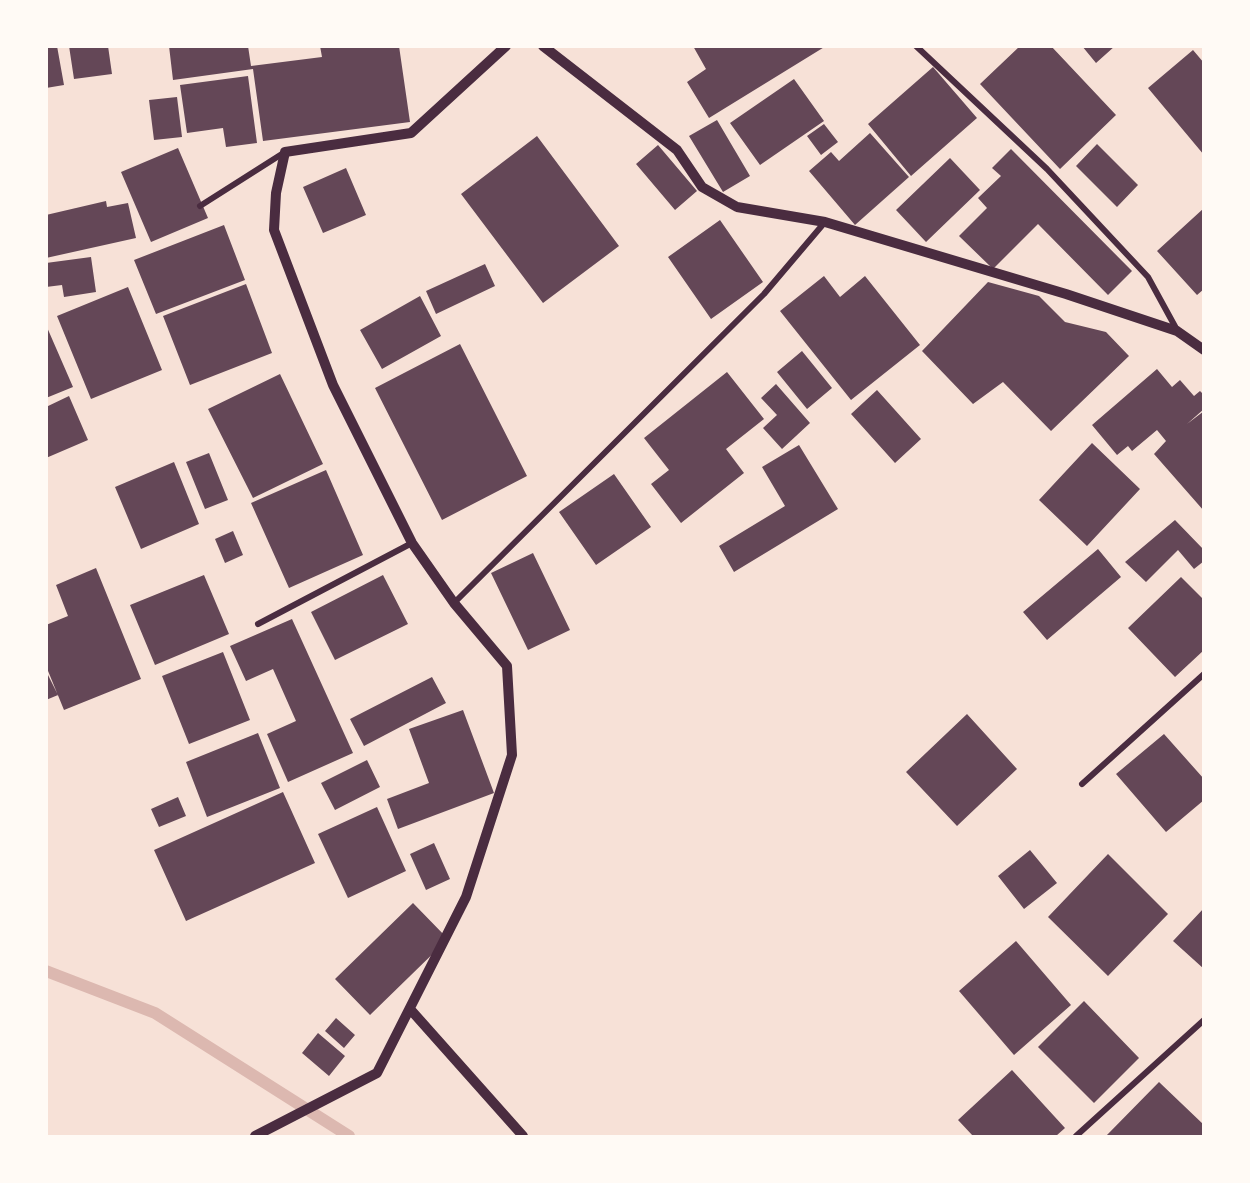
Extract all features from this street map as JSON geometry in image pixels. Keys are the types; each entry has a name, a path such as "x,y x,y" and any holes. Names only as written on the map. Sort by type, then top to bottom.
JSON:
{"street":[{"path":"200,206 285,152 411,133 506,46"},
{"path":"543,46 678,150 702,187 737,207 825,222 1066,294 1177,331 1203,350"},
{"path":"916,46 1047,169 1148,277 1177,331"},
{"path":"255,1137 377,1073 466,897 512,755 507,666 454,603 412,543 333,385 273,230 276,193 285,152"},
{"path":"454,603 764,294 825,222"},
{"path":"258,624 412,543"},
{"path":"1082,784 1203,674"},
{"path":"410,1009 523,1137"},
{"path":"1076,1137 1203,1020"}],"building":[{"path":"57,46 64,85 46,88 46,47"},
{"path":"69,46 108,46 112,74 74,79"},
{"path":"169,46 248,46 251,66 322,57 320,46 399,46 410,122 263,141 253,69 173,80"},
{"path":"693,46 826,46 709,118 687,82 706,69"},
{"path":"1020,46 1051,46 1116,115 1060,169 980,84"},
{"path":"1082,46 1115,46 1096,63"},
{"path":"1193,50 1204,63 1204,155 1148,88"},
{"path":"933,67 977,118 911,176 868,124"},
{"path":"248,76 257,143 226,147 223,128 187,133 180,85"},
{"path":"794,79 824,121 760,165 730,123"},
{"path":"177,97 182,137 154,140 149,100"},
{"path":"717,120 750,176 723,192 689,136"},
{"path":"824,124 838,142 821,155 807,136"},
{"path":"870,133 909,177 855,225 809,171 831,152 839,161"},
{"path":"537,136 619,246 543,303 461,194"},
{"path":"1097,144 1138,185 1117,207 1076,166"},
{"path":"658,145 697,191 675,210 636,164"},
{"path":"178,148 208,218 151,242 121,172"},
{"path":"1011,149 1132,271 1108,295 1038,224 993,269 959,236 987,208 978,198 1001,176 992,168"},
{"path":"950,158 980,190 926,242 896,210"},
{"path":"346,168 366,215 323,233 303,187"},
{"path":"106,201 107,207 128,203 136,238 46,258 46,215"},
{"path":"1204,208 1204,289 1197,295 1157,251"},
{"path":"720,220 763,282 711,319 668,257"},
{"path":"224,225 245,280 156,314 134,260"},
{"path":"91,257 96,292 64,297 62,285 46,287 46,263"},
{"path":"485,264 495,286 436,314 426,291"},
{"path":"824,276 840,297 865,276 920,345 851,400 780,311"},
{"path":"988,282 1039,296 1065,322 1106,332 1129,356 1051,431 1003,382 973,404 922,351"},
{"path":"246,284 272,353 190,385 163,316"},
{"path":"128,287 162,370 91,399 57,316"},
{"path":"420,296 441,336 382,369 360,330"},
{"path":"46,325 73,387 46,398"},
{"path":"460,344 527,476 442,520 375,388"},
{"path":"802,351 832,388 807,409 777,372"},
{"path":"1157,369 1172,387 1180,380 1194,396 1200,391 1204,395 1204,409 1187,424 1204,411 1204,511 1154,454 1166,441 1157,430 1132,451 1128,446 1117,455 1092,425"},
{"path":"727,372 764,419 726,449 744,473 681,523 651,484 669,470 644,438"},
{"path":"280,374 323,464 253,498 208,409"},
{"path":"776,384 810,423 782,449 763,428 777,415 761,398"},
{"path":"877,390 921,439 895,463 851,414"},
{"path":"69,396 88,440 46,458 46,407"},
{"path":"1092,443 1140,489 1087,546 1039,500"},
{"path":"799,445 838,509 734,572 719,546 785,506 762,467"},
{"path":"209,453 228,500 205,509 186,462"},
{"path":"174,462 199,524 141,549 115,487"},
{"path":"326,470 363,555 289,588 251,503"},
{"path":"614,474 651,527 596,565 559,512"},
{"path":"1175,520 1204,550 1204,561 1194,569 1178,550 1146,582 1125,562"},
{"path":"233,531 243,555 225,563 215,539"},
{"path":"1098,549 1121,577 1047,640 1023,612"},
{"path":"533,553 570,630 528,650 491,573"},
{"path":"96,568 141,679 64,710 46,666 46,625 68,616 56,585"},
{"path":"204,575 229,634 155,665 130,605"},
{"path":"383,575 408,624 335,660 311,612"},
{"path":"1181,577 1204,600 1204,650 1175,677 1128,628"},
{"path":"292,619 353,753 288,782 267,734 296,721 273,669 246,681 230,646"},
{"path":"223,652 250,720 189,744 162,676"},
{"path":"46,671 58,695 46,700"},
{"path":"432,677 446,703 364,746 350,719"},
{"path":"463,710 494,793 398,829 387,799 429,783 409,729"},
{"path":"967,714 1017,769 957,826 906,772"},
{"path":"258,733 280,788 207,817 186,762"},
{"path":"1164,734 1204,779 1204,800 1166,832 1116,774"},
{"path":"367,760 380,787 335,810 321,783"},
{"path":"283,792 315,863 186,921 154,850"},
{"path":"178,797 186,816 159,827 151,809"},
{"path":"377,807 406,871 348,898 318,834"},
{"path":"434,843 450,879 426,890 410,854"},
{"path":"1030,850 1057,883 1024,909 998,876"},
{"path":"1108,854 1168,914 1108,976 1048,917"},
{"path":"413,903 448,939 370,1015 335,979"},
{"path":"1204,908 1204,969 1173,941"},
{"path":"1016,941 1071,1005 1014,1055 959,991"},
{"path":"1084,1001 1139,1058 1094,1103 1038,1047"},
{"path":"336,1018 355,1035 344,1048 325,1031"},
{"path":"318,1033 345,1056 329,1076 302,1053"},
{"path":"1012,1070 1065,1128 1056,1136 973,1136 958,1120"},
{"path":"1159,1082 1204,1125 1204,1136 1106,1136"}],"waterway":[{"path":"46,971 155,1013 349,1136"}]}
